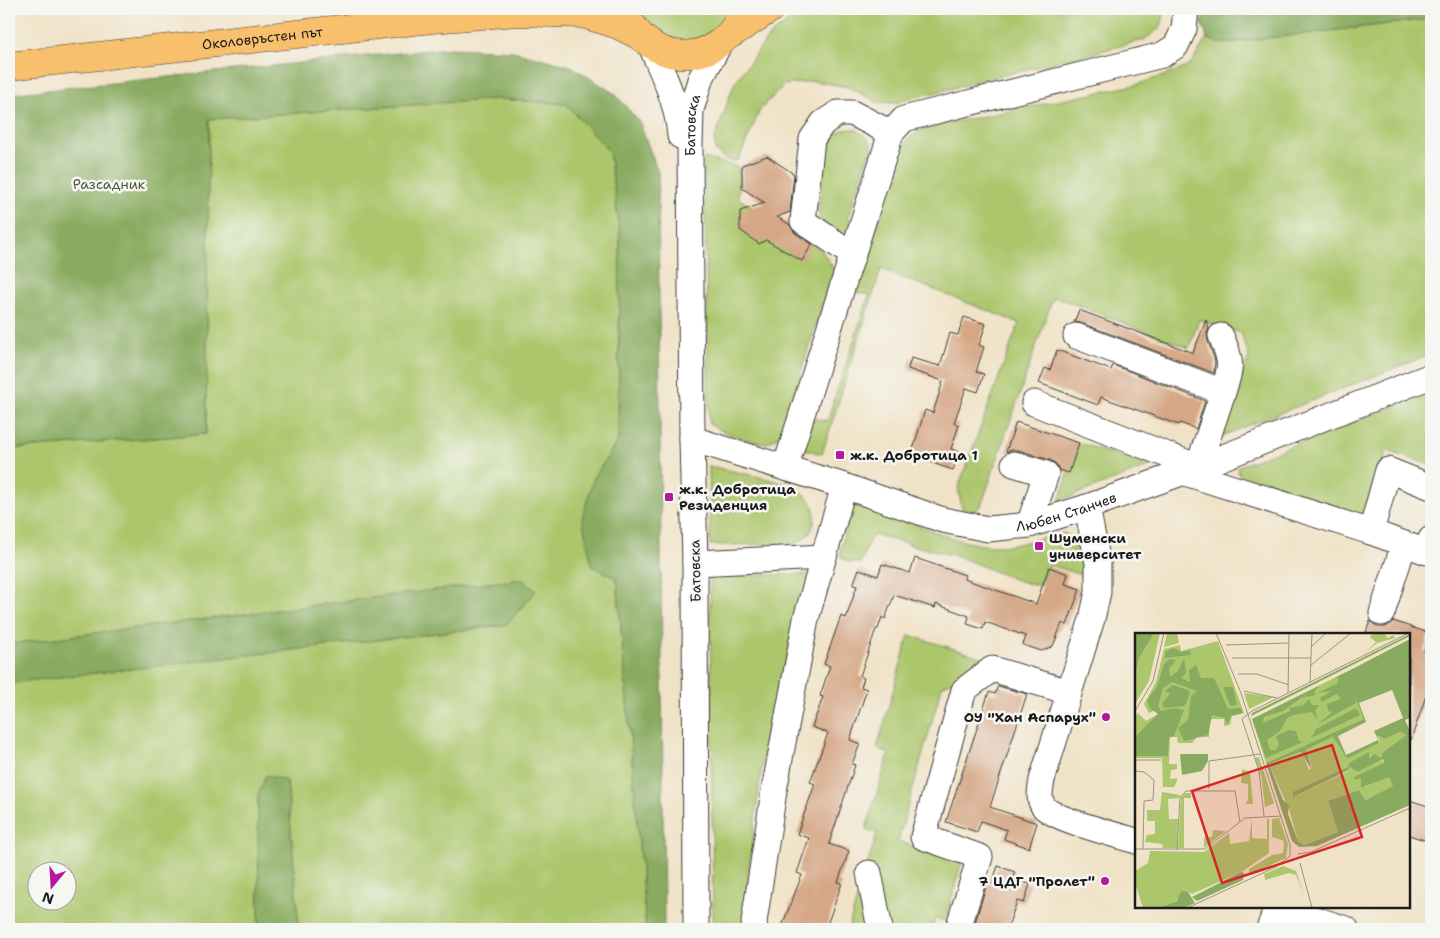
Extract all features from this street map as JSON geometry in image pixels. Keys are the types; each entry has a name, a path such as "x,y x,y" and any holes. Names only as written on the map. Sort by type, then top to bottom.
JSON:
{"main road":[{"path":"625,9 629,21 646,41"},
{"path":"724,40 738,24 743,9"},
{"path":"724,40 770,9"},
{"name":"Околовръстен път","path":"9,66 432,14 522,10 583,14 616,24 668,53 686,55 704,52 724,40"}],"street":[{"path":"489,9 522,10"},
{"path":"785,468 891,133 904,119 1162,55 1176,46 1184,29 1186,9"},
{"name":"Батовска","path":"696,929 695,563 689,212 692,110 700,80 724,40"},
{"name":"Батовска","path":"646,41 668,82 675,102 689,212"},
{"path":"852,255 803,220 812,139 823,123 838,113 852,113 891,133"},
{"path":"1076,336 1223,392"},
{"path":"1190,469 1231,369 1230,356 1221,336"},
{"name":"Любен Станчев","path":"692,440 844,486 943,520 988,529 1028,526 1088,507 1431,376"},
{"path":"1034,403 1190,469 1427,552 1431,539"},
{"path":"1014,464 1046,474 1028,526"},
{"path":"1371,532 1388,470 1431,487"},
{"path":"754,929 776,781 806,619 844,486"},
{"path":"1088,507 1098,563 1098,592 1092,619 1042,780 1039,798 1044,808 1059,816 1135,841"},
{"path":"1382,613 1404,544"},
{"path":"695,563 824,557"},
{"path":"958,929 980,857 923,837 964,690 992,669 1069,692"},
{"path":"869,873 880,929"},
{"path":"1269,929 1277,908"},
{"path":"1280,908 1346,929"}],"green space":[{"path":"634,9 734,9 726,26 696,46 660,41 635,15"},
{"path":"810,9 1165,9 1161,27 1144,40 893,103 877,102 848,87 814,81 784,85 760,110 739,159 734,162 725,159 716,152 714,141 734,84 769,36 803,11"},
{"path":"1203,9 1431,9 1431,19 1217,43 1207,38 1202,23"},
{"path":"1431,19 1431,354 1219,437 1249,356 1241,333 1199,320 1189,348 1056,297 1052,300 981,506 975,511 962,509 958,488 1019,323 881,269 822,454 807,450 804,447 813,418 827,421 869,295 855,292 901,152 912,136 941,125 1135,85 1175,72 1190,65 1207,38 1217,43 1227,43"},
{"name":"Разсадник","path":"450,48 513,51 571,66 615,94 640,123 658,172 664,929 646,929 617,579 592,566 582,518 594,478 618,440 620,234 609,151 566,104 500,99 209,119 206,434 9,449 9,94"},
{"path":"500,99 566,104 609,151 620,234 618,440 594,478 617,579 646,929 299,929 287,781 258,795 259,929 9,929 9,683 506,625 522,579 9,644 9,449 206,434 209,119"},
{"path":"855,129 869,139 874,155 869,154 848,218 855,221 852,229 840,233 820,219 818,210 826,145 833,136 842,130"},
{"path":"704,158 738,167 740,177 738,198 822,251 835,273 827,290 781,435 767,443 746,440 709,424"},
{"path":"1431,392 1431,465 1387,451 1362,515 1249,484 1240,477 1237,467"},
{"path":"1079,443 1132,460 1136,451 1152,461 1150,466 1059,501"},
{"path":"709,466 772,480 794,488 810,501 814,511 814,523 811,530 803,539 793,544 710,545"},
{"path":"860,504 948,536 986,545 1007,546 1064,533 1073,540 1079,551 1081,575 1050,565 1041,585 1033,585 957,556 876,535 870,539 860,563 849,562 841,557 840,551 848,519"},
{"path":"813,574 791,641 765,741 748,877 746,929 713,929 710,576"},
{"path":"522,579 536,591 506,625 9,683 9,644"},
{"path":"909,635 984,658 980,667 942,686 898,841 962,861 945,921 935,919 932,929 848,929 877,833 866,829 889,753 877,748"},
{"path":"266,775 287,781 299,929 259,929 258,795"}],"building":[{"path":"767,156 794,174 790,212 777,217 789,224 795,233 812,244 802,261 766,240 759,244 740,230 740,211 765,203 742,188 742,165"},
{"path":"1079,310 1193,353 1206,320 1209,328 1207,334 1208,341 1215,361 1214,373 1074,322"},
{"path":"964,317 986,324 979,345 984,347 976,372 984,374 978,392 966,388 954,423 959,425 951,449 959,452 953,470 911,456 925,410 933,413 943,381 908,369 911,358 940,366 950,333 958,335"},
{"path":"1057,350 1111,370 1113,365 1205,401 1196,429 1180,423 1179,425 1101,397 1098,405 1039,383 1045,368 1050,370"},
{"path":"1016,422 1079,443 1069,473 1059,470 1056,464 1050,460 1018,450 1006,452"},
{"path":"915,558 965,575 964,579 1036,604 1049,567 1068,574 1065,584 1080,589 1067,625 1062,623 1053,646 1042,651 1023,645 1026,636 985,622 983,629 967,624 969,616 936,604 935,608 894,595 885,619 882,617 878,629 876,629 860,676 864,678 861,687 867,689 850,740 860,744 852,764 855,765 829,844 849,851 838,882 842,883 827,925 822,924 820,929 793,929 782,926 802,875 797,873 809,838 797,834 815,784 810,782 828,733 812,727 823,697 820,696 830,666 824,664 841,616 846,618 857,586 853,585 859,569 878,576 882,564 910,573"},
{"path":"1370,621 1378,627 1386,627 1393,621 1429,633 1424,651 1431,653 1431,681 1411,740 1410,633 1366,632"},
{"path":"998,686 1027,694 990,807 1037,823 1029,848 1004,839 1007,830 981,821 977,832 946,822 989,692 995,694"},
{"path":"1410,800 1431,807 1431,842 1410,835"},
{"path":"998,866 1015,872 1012,879 1030,884 1024,903 1017,901 1007,929 984,929 974,926 987,883 992,884"}],"place":[{"name":"ж.к. Добротица 1","path":"840,455"},
{"name":"ж.к. Добротица Резиденция","path":"669,497"},
{"name":"Шуменски университет","path":"1039,546"},
{"name":"ОУ \"Хан Аспарух\"","path":"1106,717"},
{"name":"7 ЦДГ \"Пролет\"","path":"1105,881"}]}
